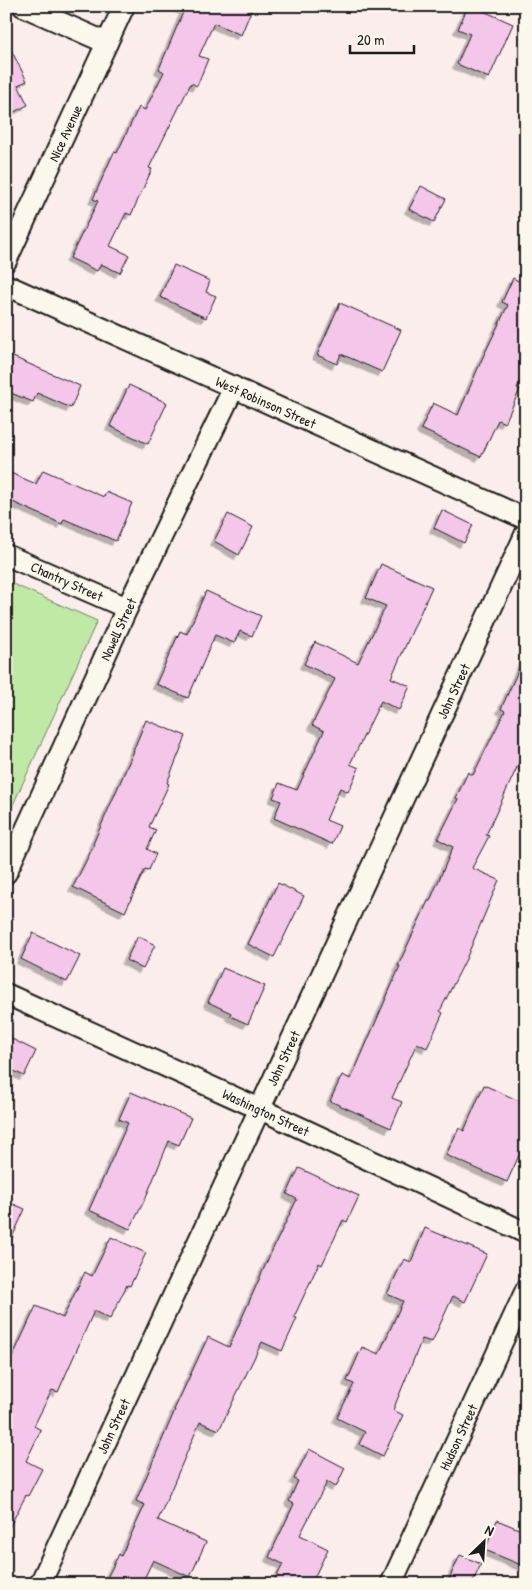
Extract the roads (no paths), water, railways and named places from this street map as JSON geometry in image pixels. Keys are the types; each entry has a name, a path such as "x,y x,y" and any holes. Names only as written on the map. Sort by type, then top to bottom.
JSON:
{"street":[{"path":"23,6 107,43"},
{"name":"Nice Avenue","path":"6,260 124,6"},
{"name":"West Robinson Street","path":"6,285 526,519"},
{"name":"Nowell Street","path":"6,873 127,608 234,387"},
{"name":"John Street","path":"40,1584 526,533"},
{"name":"Chantry Street","path":"6,554 127,608"},
{"name":"Washington Street","path":"6,994 260,1109 526,1233"},
{"name":"Hudson Street","path":"391,1584 526,1290"}]}
